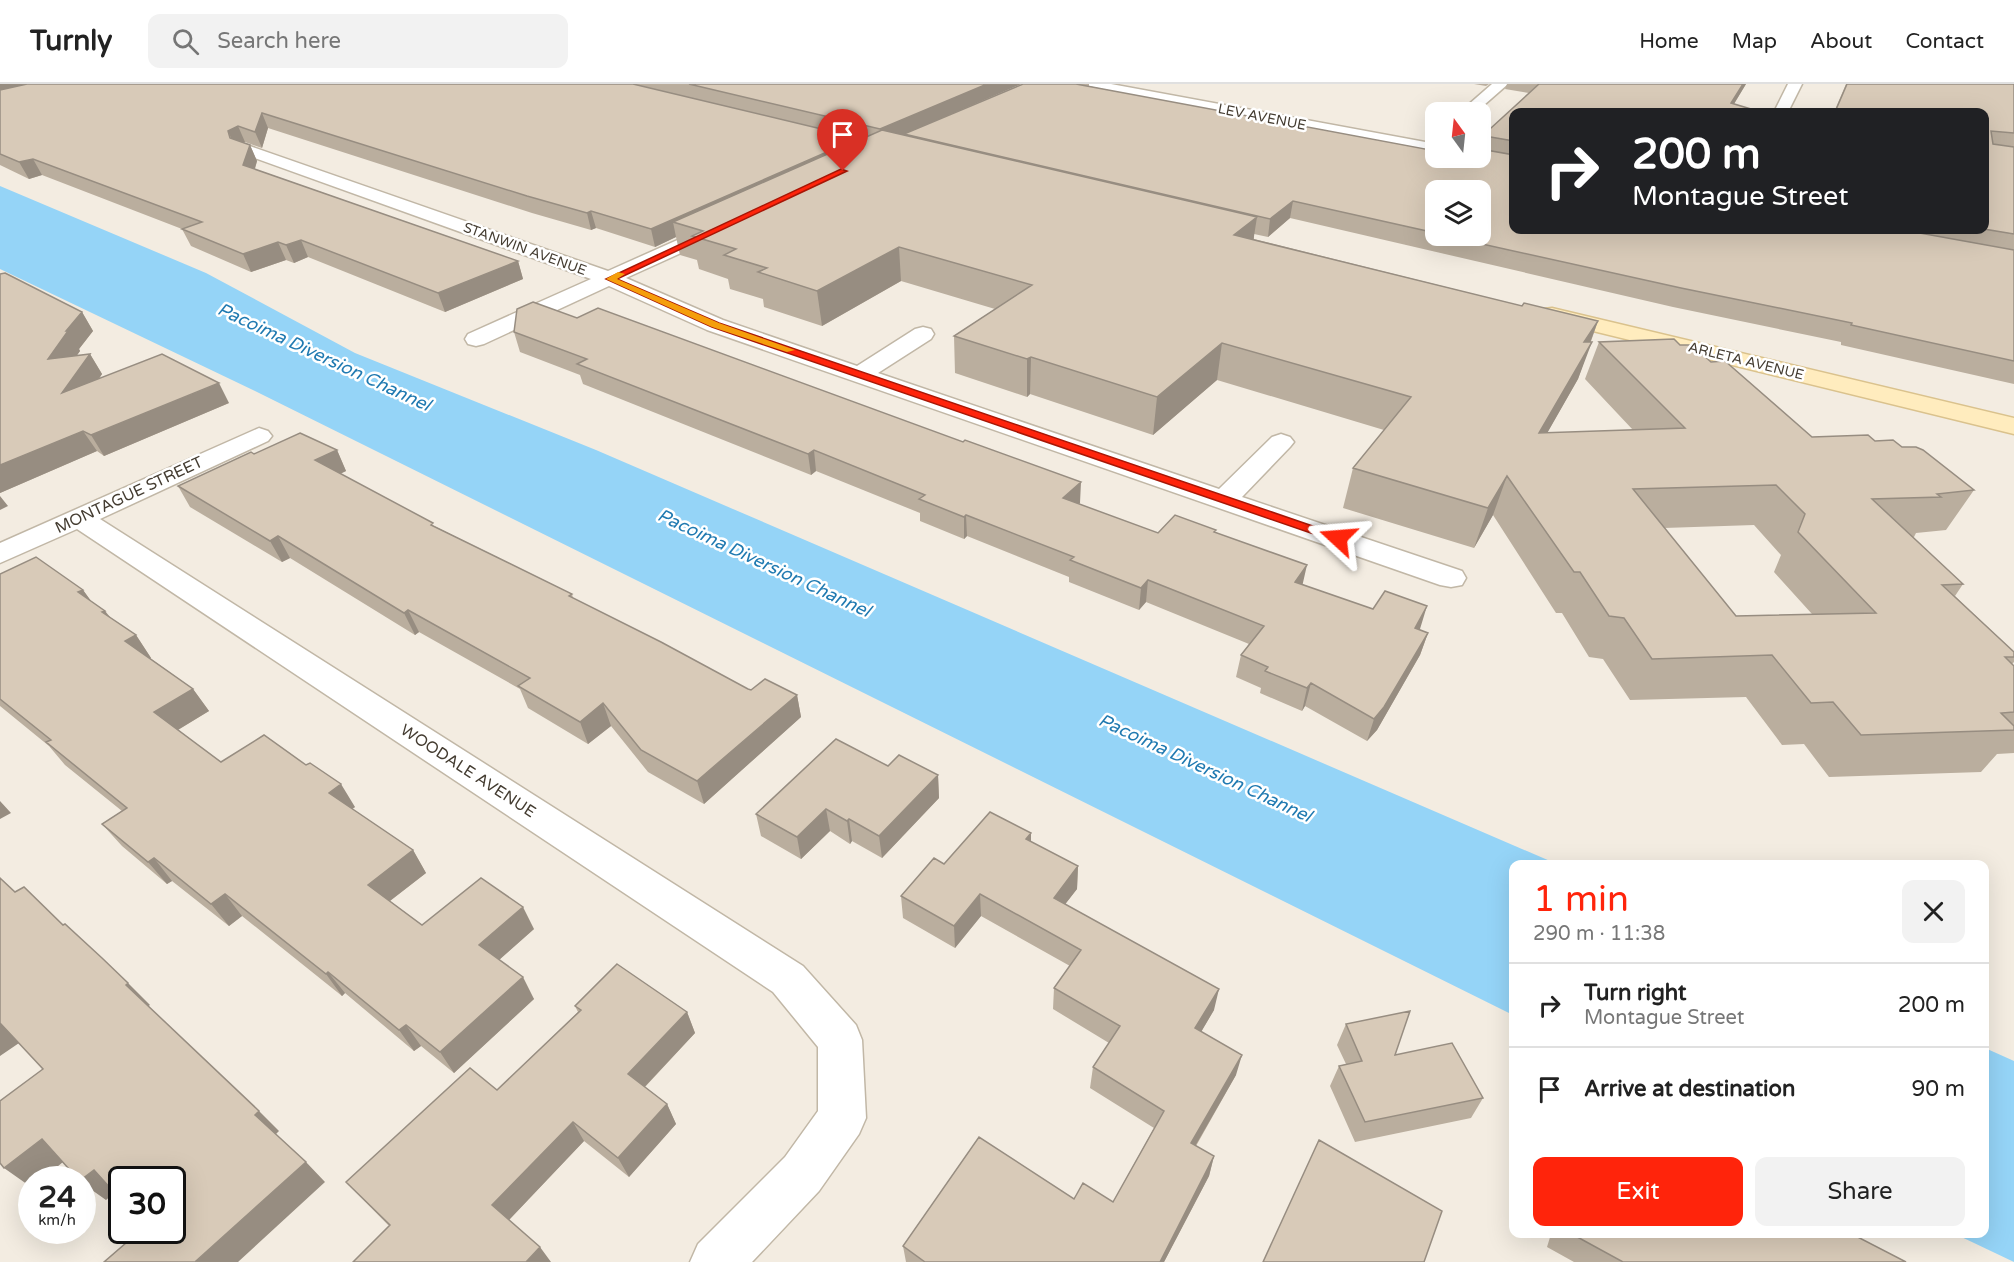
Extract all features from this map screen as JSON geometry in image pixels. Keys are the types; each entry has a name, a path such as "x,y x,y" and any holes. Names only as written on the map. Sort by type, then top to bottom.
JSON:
{"main road":[{"name":"ARLETA AVENUE","path":"1529,308 2014,426"}],"street":[{"name":"LEV AVENUE","path":"1088,84 1425,144"},
{"path":"1479,102 1501,84"},
{"path":"1783,108 1795,84"},
{"name":"STANWIN AVENUE","path":"243,149 610,279 716,325 1451,578"},
{"path":"476,339 734,222"},
{"path":"861,374 923,334"},
{"name":"MONTAGUE STREET","path":"0,554 259,436"},
{"path":"1225,499 1281,442"},
{"name":"WOODALE AVENUE","path":"80,518 788,979 840,1040 842,1118 802,1174 716,1262"}],"water":[{"name":"Pacoima Diversion Channel","path":"0,186 206,273 355,353 596,450 1548,860 1509,860 1509,1013 255,391 0,269"},
{"path":"1989,1050 2014,1061 2014,1262 1964,1238 1989,1238"}],"building":[{"path":"27,84 633,84 859,138 651,229 591,211 587,213 527,196 262,113 255,132 238,126 228,131 230,138 250,145 243,165 518,261 438,293 301,240 286,245 278,242 243,254 182,229 202,222 33,159 19,162 0,154 0,90"},
{"path":"689,84 987,84 880,129"},
{"path":"1023,84 1076,84 1425,149 1425,168 1491,168 1491,151 1509,154 1509,234 1925,234 2014,250 2014,361 1851,325 1852,323 1491,246 1491,180 1425,180 1425,231 1293,201 1270,219 904,134"},
{"path":"1539,84 1743,84 1731,103 1748,108 1513,108"},
{"path":"1847,84 2014,84 2014,133 1991,131 1993,144 2014,147 2014,234 1989,230 1989,108 1837,108"},
{"path":"1509,111 1509,140 1491,137 1491,128"},
{"path":"882,130 1257,217 1234,235 1522,306 1524,303 1598,321 1584,342 1592,342 1539,433 1685,428 1599,342 1674,339 1680,345 1692,345 1711,362 1725,361 1812,437 1868,435 1875,441 1893,440 1902,447 1916,447 1974,490 1937,494 1941,497 1872,499 1963,584 1942,585 2014,652 2014,657 2005,657 2014,666 2014,712 2001,713 2014,726 2014,730 1861,735 1833,702 1811,703 1772,655 1652,659 1624,618 1609,616 1580,572 1574,572 1507,476 1488,508 1353,468 1411,397 1222,343 1157,397 1031,357 1027,359 954,336 1032,285 899,247 817,291 758,272 767,268 724,255 736,249 692,236 703,231 673,222","holes":["1776,485 1805,514 1798,532 1876,613 1736,616 1633,489"]},
{"path":"5,273 82,312 66,331 68,331 48,359 90,354 62,393 162,354 219,383 91,435 83,431 0,465 0,274"},
{"path":"533,302 577,318 598,308 963,442 965,440 1081,482 1063,498 1158,533 1175,515 1216,530 1214,532 1307,565 1295,582 1373,609 1385,591 1427,606 1415,628 1428,633 1384,707 1374,719 1311,683 1307,688 1265,671 1268,667 1241,655 1264,626 1148,580 1141,588 1070,560 1074,557 919,499 925,495 814,450 808,454 577,364 587,359 514,332 517,309"},
{"path":"300,433 337,450 315,460 433,523 431,525 572,594 569,596 748,689 751,690 765,679 797,695 697,781 641,750 603,703 580,722 518,686 530,678 408,610 404,613 278,536 270,541 178,486 251,452 254,454"},
{"path":"36,557 83,590 78,592 136,635 125,641 193,689 154,712 221,762 264,735 306,765 310,763 341,784 329,793 413,850 368,885 422,925 481,878 523,907 479,945 523,977 440,1052 406,1025 399,1030 328,972 326,974 225,894 211,904 154,858 148,862 102,824 127,808 46,742 51,740 0,699 0,574"},
{"path":"836,739 888,766 899,755 938,775 879,836 826,809 797,837 756,814"},
{"path":"990,812 1031,833 1026,839 1078,866 1054,898 1219,989 1195,1028 1242,1055 1191,1143 1214,1156 1160,1262 925,1262 903,1246 979,1137 1074,1199 1083,1183 1113,1202 1164,1111 1093,1067 1120,1026 1054,988 1081,950 980,894 954,926 901,896 934,858 944,864"},
{"path":"0,878 15,892 24,887 63,925 65,924 102,958 128,983 126,985 259,1111 255,1115 306,1162 197,1262 104,1262 125,1244 186,1244 186,1166 108,1166 108,1186 96,1172 96,1166 66,1166 42,1139 4,1168 0,1163 0,1101 43,1069 0,1023"},
{"path":"617,964 687,1012 628,1074 667,1104 618,1158 573,1122 492,1205 540,1247 526,1262 353,1262 390,1225 346,1182 470,1068 497,1090 581,1010 575,1006"},
{"path":"1410,1011 1395,1055 1452,1043 1483,1098 1365,1122 1339,1066 1362,1061 1346,1024"},
{"path":"1319,1140 1442,1211 1424,1262 1263,1262"},
{"path":"1579,1238 1860,1238 1906,1262 1623,1262"}],"slow traffic":[{"path":"621,274 610,279 716,325 790,350"}],"route":[{"path":"843,171 610,279 716,325 1338,538"}]}
